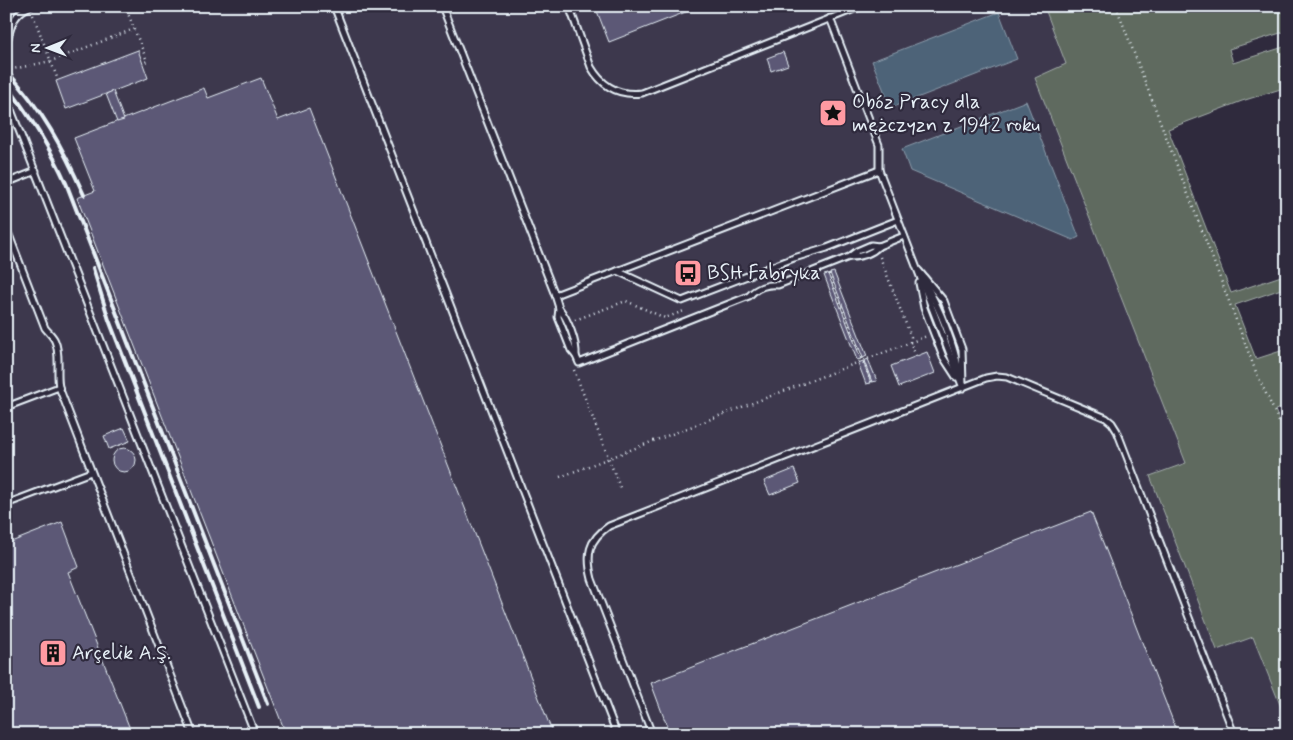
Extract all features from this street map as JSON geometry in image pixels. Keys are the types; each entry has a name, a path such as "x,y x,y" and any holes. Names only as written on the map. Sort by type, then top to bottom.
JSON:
{"lane":[{"path":"334,6 617,734"},
{"path":"442,6 555,295 559,308 558,317 571,350 579,363 749,296 754,291 770,285 778,285 849,257 859,257 879,246 904,236"},
{"path":"569,6 591,67 596,75 614,90 633,94 642,93 862,6"},
{"path":"6,45 13,21 20,11 30,7"},
{"path":"830,18 878,145 879,170 963,388"},
{"path":"6,97 255,734"},
{"path":"555,295 879,170"},
{"path":"6,183 36,171"},
{"path":"617,271 682,301 898,220"},
{"path":"6,227 46,328 57,346 57,377 59,387 193,734"},
{"path":"916,267 924,308 943,356 963,388"},
{"path":"916,267 944,301 962,349 963,388"},
{"path":"652,734 592,579 589,566 589,552 600,532 609,526 986,378 997,376 1007,377 1106,418 1112,423 1117,431 1234,734"},
{"path":"6,407 59,387"},
{"path":"6,504 91,472"}],"path":[{"path":"125,6 147,61 143,63"},
{"path":"1116,6 1256,372 1287,439"},
{"path":"30,7 58,80"},
{"path":"6,72 51,61 134,29"},
{"path":"826,266 871,382"},
{"path":"560,477 934,333"}],"shaded area":[{"path":"6,6 1044,6 1066,64 1035,78 1186,463 1150,477 1217,649 1253,637 1287,722 1287,734 6,734"}],"green space":[{"path":"1044,6 1287,6 1287,31 1229,49 1233,63 1287,46 1287,87 1242,101 1168,129 1231,293 1287,274 1287,287 1235,305 1256,359 1287,349 1287,406 1275,410 1287,440 1287,722 1253,637 1217,650 1150,476 1186,463 1035,78 1066,64"}],"water":[{"path":"999,12 1017,59 891,108 872,61"},
{"path":"1026,101 1079,237 1073,240 910,171 902,149"}],"building":[{"path":"595,6 701,6 609,42"},
{"path":"138,50 148,78 66,109 56,81"},
{"path":"783,52 788,65 771,71 767,58"},
{"path":"261,78 278,120 309,108 553,734 286,734 77,198 95,191 74,138 204,88 208,98"},
{"path":"113,91 124,120 117,122 106,94"},
{"path":"834,272 867,356 863,358 830,273"},
{"path":"828,274 861,359 857,360 824,275"},
{"path":"927,352 935,373 899,387 891,366"},
{"path":"868,359 877,381 872,382 864,361"},
{"path":"863,361 871,383 866,384 858,363"},
{"path":"124,428 130,441 109,449 104,436"},
{"path":"124,448 133,451 136,460 133,469 124,472 115,469 112,460 115,451"},
{"path":"794,469 800,483 770,495 764,481"},
{"path":"1091,512 1178,734 670,734 651,683"},
{"name":"Arçelik A.Ş.","path":"62,522 79,567 68,572 132,734 6,734 6,544"}],"railway":[{"path":"6,70 30,99 51,130 84,195"},
{"path":"6,84 39,132 66,183 268,704"},
{"path":"93,268 109,320 259,707"}],"place":[{"name":"Obóz Pracy dla mężczyzn z 1942 roku","path":"833,113"},
{"name":"BSH Fabryka","path":"688,273"},
{"name":"Arçelik A.Ş.","path":"53,653"}]}
